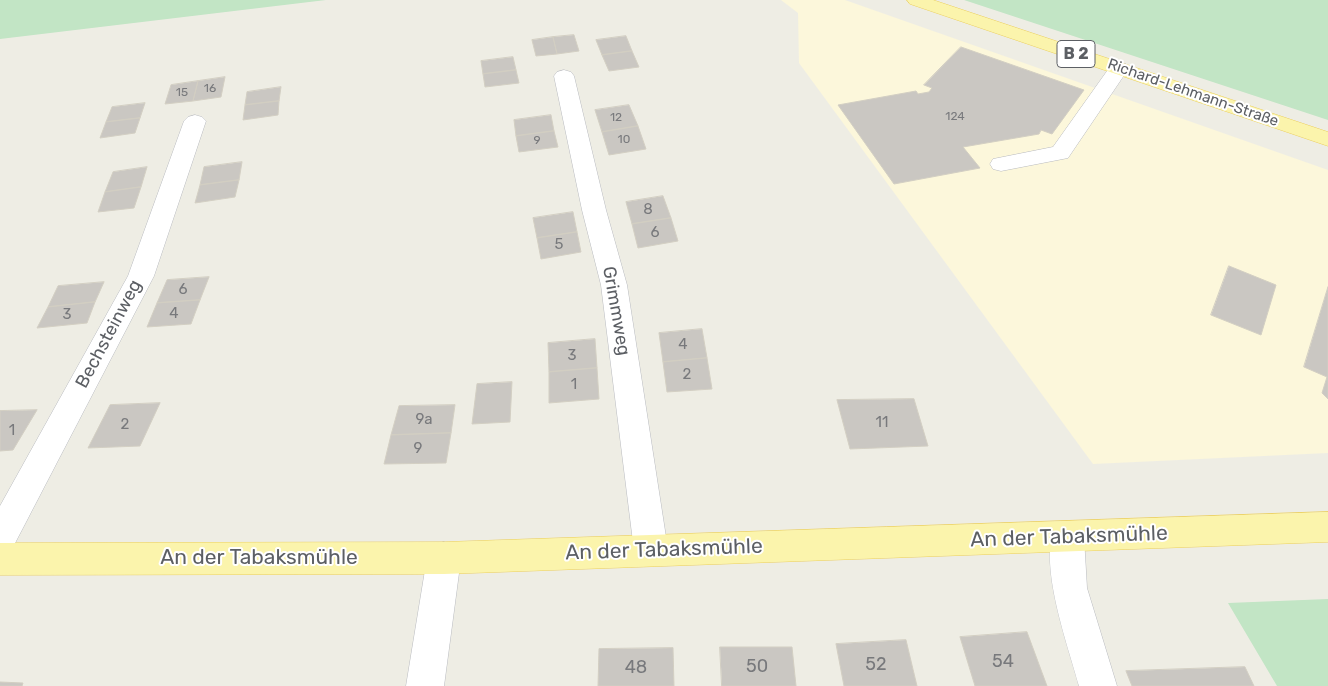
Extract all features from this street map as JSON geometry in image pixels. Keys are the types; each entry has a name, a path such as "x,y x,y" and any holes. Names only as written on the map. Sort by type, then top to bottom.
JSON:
{"main road":[{"name":"Richard-Lehmann-Straße","path":"916,0 1328,139"},
{"name":"An der Tabaksmühle","path":"0,560 444,558 1328,527"}],"street":[{"path":"1001,164 1060,153 1119,68"},
{"name":"Grimmweg","path":"564,76 594,210 614,285 651,550"},
{"name":"Bechsteinweg","path":"0,538 141,276 195,121"},
{"path":"1068,537 1070,588 1098,686"},
{"path":"425,686 444,558"}],"shaded area":[{"path":"781,0 845,0 1328,170 1328,453 1093,464 799,63 798,13"}],"green space":[{"path":"0,0 326,0 0,39"},
{"path":"964,0 1328,0 1328,120"},
{"path":"1328,599 1328,686 1277,686 1228,603"}],"building":[{"path":"574,35 579,51 557,54 553,37"},
{"path":"626,36 632,51 602,55 596,40"},
{"path":"553,37 557,54 536,56 532,40"},
{"path":"961,47 1084,90 1052,134 1041,130 1039,134 963,147 980,168 894,184 838,105 916,91 918,94 929,92 932,88 924,85"},
{"path":"632,51 639,67 609,71 602,55"},
{"path":"513,57 516,70 483,74 481,61"},
{"path":"516,70 519,83 485,87 483,74"},
{"path":"225,77 221,97 193,101 198,81"},
{"path":"198,81 193,101 165,104 171,85"},
{"path":"281,87 279,101 245,105 247,92"},
{"path":"279,101 278,115 243,120 245,105"},
{"path":"145,103 140,118 106,122 112,107"},
{"path":"629,105 638,126 602,132 595,110"},
{"path":"551,115 554,131 516,136 514,120"},
{"path":"140,118 135,133 100,138 106,122"},
{"path":"638,126 646,149 609,155 602,132"},
{"path":"554,131 558,147 519,152 516,136"},
{"path":"242,162 239,180 200,185 204,167"},
{"path":"147,167 141,187 105,192 113,172"},
{"path":"239,180 235,197 195,203 200,185"},
{"path":"141,187 134,208 98,212 105,192"},
{"path":"663,196 671,218 632,224 626,202"},
{"path":"573,212 577,232 537,238 533,218"},
{"path":"671,218 678,241 638,248 632,224"},
{"path":"577,232 581,252 541,259 537,238"},
{"path":"1229,266 1276,285 1261,335 1211,315"},
{"path":"209,277 200,300 157,303 167,280"},
{"path":"104,282 95,302 48,307 58,286"},
{"path":"1328,287 1328,399 1322,393 1327,377 1304,367"},
{"path":"200,300 191,324 147,327 157,303"},
{"path":"95,302 87,323 37,328 48,307"},
{"path":"702,329 707,358 663,362 659,333"},
{"path":"595,339 597,368 549,372 548,343"},
{"path":"707,358 712,389 667,392 663,362"},
{"path":"597,368 599,399 549,403 549,372"},
{"path":"512,382 510,422 472,424 477,384"},
{"path":"914,399 928,446 850,449 837,400"},
{"path":"160,403 140,446 88,448 110,405"},
{"path":"455,405 451,433 391,435 399,406"},
{"path":"37,410 13,450 0,451 0,411"},
{"path":"451,433 446,463 384,464 391,435"},
{"path":"1027,632 1047,686 975,686 960,637"},
{"path":"906,640 917,686 844,686 836,644"},
{"path":"720,647 792,647 796,686 722,686"},
{"path":"673,648 674,686 598,686 599,649"},
{"path":"1245,667 1254,686 1132,686 1126,671"},
{"path":"0,682 23,683 22,686 0,686"}]}
